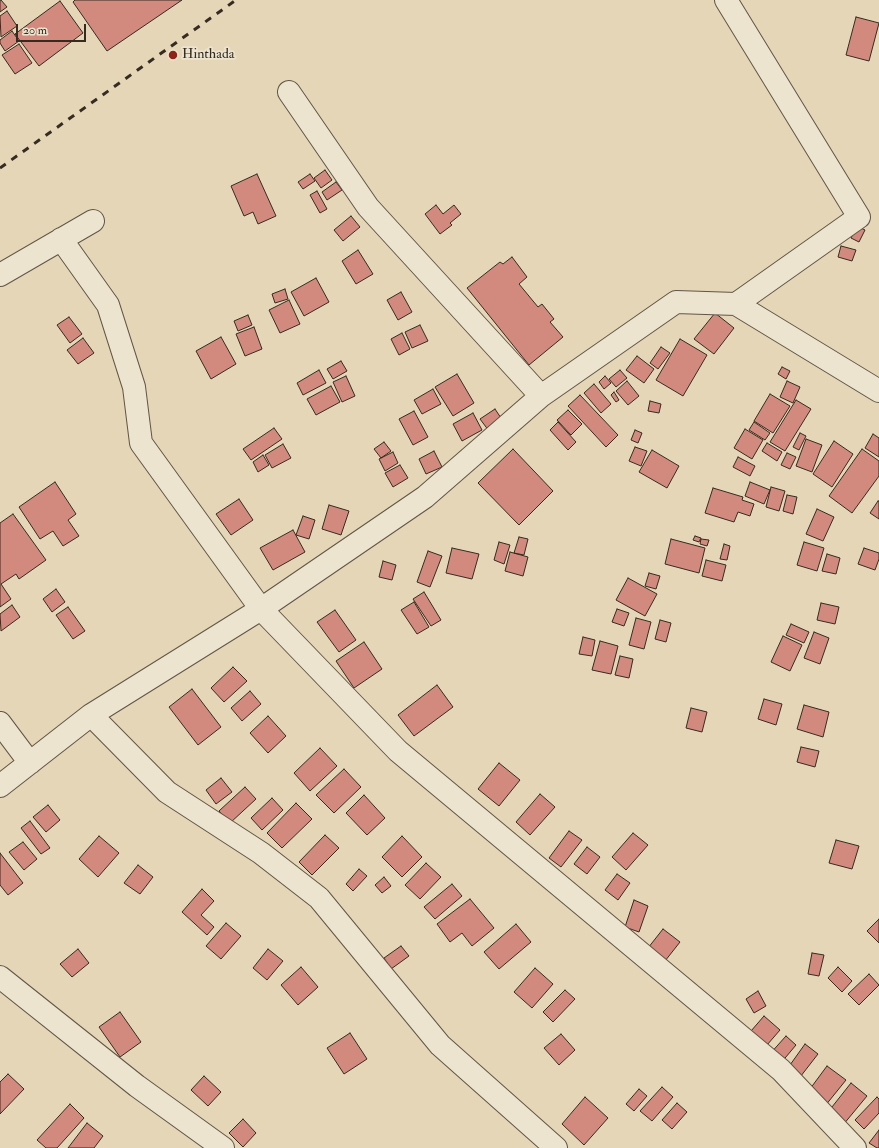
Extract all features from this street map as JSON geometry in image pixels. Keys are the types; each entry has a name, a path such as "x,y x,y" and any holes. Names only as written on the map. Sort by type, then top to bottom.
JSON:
{"street":[{"path":"726,0 859,217 736,304"},
{"path":"288,92 368,207 541,396"},
{"path":"0,275 93,220"},
{"path":"62,239 108,305 134,387 141,443 261,610 398,751 781,1070 855,1148"},
{"path":"0,786 91,715 261,610 425,497 541,396 676,302 736,304 879,391"},
{"path":"91,715 167,792 261,853 319,898 440,1045 556,1148"},
{"path":"0,723 30,763"},
{"path":"0,977 137,1086 223,1148"}],"building":[{"path":"0,0 7,7 0,12"},
{"path":"75,0 182,0 107,51 73,2"},
{"path":"60,1 83,33 39,66 15,34"},
{"path":"7,11 17,26 1,37 0,16"},
{"path":"856,17 879,23 869,61 846,55"},
{"path":"12,31 19,41 5,51 0,43 0,40"},
{"path":"19,44 32,63 15,74 2,55"},
{"path":"325,170 332,180 321,188 314,178"},
{"path":"257,174 276,216 258,224 253,212 244,216 231,186"},
{"path":"310,174 315,181 303,189 298,182"},
{"path":"336,182 342,190 327,200 322,192"},
{"path":"317,191 327,209 320,213 310,195"},
{"path":"436,205 443,214 454,205 461,214 450,223 452,225 440,234 425,214"},
{"path":"351,216 360,227 343,241 334,230"},
{"path":"857,226 865,230 859,242 851,238"},
{"path":"841,246 856,250 852,261 838,257"},
{"path":"358,250 373,274 356,284 342,261"},
{"path":"512,257 527,277 519,284 538,307 542,304 554,319 550,322 563,337 529,365 467,288 500,262 503,264"},
{"path":"316,278 329,302 304,316 291,292"},
{"path":"285,289 288,299 275,303 272,294"},
{"path":"401,292 412,312 398,320 387,300"},
{"path":"289,300 300,324 280,333 269,310"},
{"path":"715,313 734,328 714,354 694,339"},
{"path":"248,315 252,325 238,331 234,321"},
{"path":"69,317 82,334 70,343 57,325"},
{"path":"420,325 428,341 412,348 405,332"},
{"path":"254,327 262,349 245,356 236,334"},
{"path":"402,333 410,349 399,355 391,339"},
{"path":"221,337 236,364 211,379 196,351"},
{"path":"83,338 94,353 78,364 67,350"},
{"path":"680,339 707,355 683,396 656,380"},
{"path":"661,347 670,353 658,369 650,363"},
{"path":"637,356 654,369 644,383 626,370"},
{"path":"341,361 347,371 333,379 327,369"},
{"path":"782,367 790,371 786,379 778,374"},
{"path":"319,370 326,383 303,395 297,383"},
{"path":"620,370 627,378 616,387 609,379"},
{"path":"457,374 474,403 453,416 435,387"},
{"path":"346,376 355,396 342,402 333,382"},
{"path":"605,376 611,383 604,389 599,382"},
{"path":"627,381 639,396 628,405 616,391"},
{"path":"787,381 800,387 793,403 780,397"},
{"path":"594,384 611,404 601,413 584,393"},
{"path":"331,386 340,402 316,415 307,399"},
{"path":"433,389 441,404 422,414 414,400"},
{"path":"614,392 619,400 616,402 611,395"},
{"path":"770,394 790,406 773,433 754,421"},
{"path":"580,395 618,435 606,447 568,406"},
{"path":"796,400 811,409 785,451 770,442"},
{"path":"650,401 661,404 659,413 648,411"},
{"path":"495,409 503,421 489,431 480,419"},
{"path":"568,410 582,424 571,435 557,420"},
{"path":"414,411 428,437 413,445 399,419"},
{"path":"473,413 482,430 462,441 453,424"},
{"path":"558,422 576,442 568,450 550,430"},
{"path":"754,422 770,433 765,440 749,430"},
{"path":"274,428 282,439 251,460 243,449"},
{"path":"745,429 763,440 752,459 734,448"},
{"path":"635,430 642,433 638,443 631,440"},
{"path":"800,433 806,436 799,450 793,447"},
{"path":"873,434 879,438 879,457 865,448"},
{"path":"806,439 822,445 812,472 796,466"},
{"path":"834,441 853,454 832,487 813,474"},
{"path":"384,442 391,451 381,458 374,449"},
{"path":"767,443 782,452 777,461 762,451"},
{"path":"283,444 291,458 272,468 265,455"},
{"path":"635,447 647,451 641,466 629,461"},
{"path":"513,449 553,491 519,525 478,483"},
{"path":"862,449 879,461 879,476 852,513 829,496"},
{"path":"652,450 679,466 667,488 639,472"},
{"path":"434,451 442,467 426,474 419,459"},
{"path":"393,452 398,463 385,471 379,459"},
{"path":"787,453 796,457 790,469 781,465"},
{"path":"263,455 269,465 258,472 253,462"},
{"path":"738,457 755,466 750,476 733,467"},
{"path":"400,465 408,478 393,487 385,473"},
{"path":"55,482 76,514 68,520 79,536 63,546 53,531 40,539 19,507"},
{"path":"750,482 770,490 764,504 745,496"},
{"path":"771,487 785,491 779,511 766,507"},
{"path":"713,488 743,497 742,500 754,504 750,516 738,512 734,522 705,513"},
{"path":"787,495 797,497 793,514 783,511"},
{"path":"239,499 253,520 231,535 216,514"},
{"path":"879,501 879,519 870,513"},
{"path":"329,505 349,511 341,535 322,529"},
{"path":"817,509 834,517 823,541 806,534"},
{"path":"13,514 46,560 19,579 16,574 1,584 11,599 0,607 0,523"},
{"path":"303,516 315,520 309,539 296,535"},
{"path":"293,530 305,552 273,570 260,548"},
{"path":"695,536 701,538 699,542 693,540"},
{"path":"519,537 528,539 524,555 514,553"},
{"path":"671,539 705,548 699,573 665,564"},
{"path":"701,539 709,540 707,546 700,544"},
{"path":"499,542 510,545 504,564 494,560"},
{"path":"804,542 824,548 817,571 797,565"},
{"path":"724,544 730,546 727,560 720,559"},
{"path":"452,548 479,554 472,579 446,573"},
{"path":"864,548 879,553 879,559 875,570 858,564"},
{"path":"428,551 442,556 430,587 417,582"},
{"path":"510,552 528,557 523,576 505,571"},
{"path":"827,554 840,558 836,574 822,571"},
{"path":"706,560 726,565 722,581 702,576"},
{"path":"383,561 396,565 392,580 379,577"},
{"path":"649,573 660,576 656,589 645,586"},
{"path":"628,578 657,594 645,616 616,600"},
{"path":"56,589 65,602 52,612 43,599"},
{"path":"424,592 441,620 431,626 413,599"},
{"path":"414,602 429,627 417,634 401,610"},
{"path":"821,603 839,607 835,624 817,620"},
{"path":"12,605 20,617 1,631 0,614"},
{"path":"68,607 85,631 73,639 56,615"},
{"path":"617,609 629,613 624,626 612,622"},
{"path":"335,610 356,640 339,652 317,622"},
{"path":"636,618 651,622 644,649 629,645"},
{"path":"660,620 671,623 666,642 655,639"},
{"path":"791,624 809,632 804,643 786,635"},
{"path":"814,632 829,638 820,664 804,658"},
{"path":"783,636 802,645 790,671 771,662"},
{"path":"583,637 595,640 592,656 579,654"},
{"path":"600,641 618,646 611,674 592,670"},
{"path":"364,642 382,669 354,688 336,661"},
{"path":"620,656 633,659 629,678 615,675"},
{"path":"233,667 247,681 224,702 211,688"},
{"path":"437,685 453,707 414,736 398,715"},
{"path":"192,689 221,727 198,745 169,707"},
{"path":"250,691 261,704 242,721 231,708"},
{"path":"764,699 782,704 776,725 758,719"},
{"path":"804,705 829,712 823,737 797,729"},
{"path":"691,708 707,712 702,732 686,728"},
{"path":"268,716 286,736 268,753 250,733"},
{"path":"801,747 819,751 815,767 797,762"},
{"path":"320,748 337,766 310,791 294,773"},
{"path":"499,763 520,780 499,806 478,789"},
{"path":"344,769 361,787 334,813 316,795"},
{"path":"221,778 232,792 216,804 206,790"},
{"path":"245,787 256,799 230,823 219,811"},
{"path":"540,794 555,807 530,835 516,822"},
{"path":"364,795 385,818 367,835 346,813"},
{"path":"272,798 283,810 262,830 251,818"},
{"path":"296,803 312,819 282,848 267,833"},
{"path":"48,805 60,820 46,832 33,817"},
{"path":"30,821 50,848 41,854 21,828"},
{"path":"569,831 582,840 561,867 549,858"},
{"path":"633,833 648,845 626,870 612,857"},
{"path":"325,835 339,848 312,875 299,862"},
{"path":"99,836 119,853 98,877 79,859"},
{"path":"402,836 422,857 402,877 382,857"},
{"path":"836,840 859,846 852,869 829,863"},
{"path":"23,842 37,859 24,870 9,852"},
{"path":"587,847 600,857 587,874 574,864"},
{"path":"0,853 23,883 8,895 0,885"},
{"path":"426,863 441,877 420,899 405,885"},
{"path":"138,865 153,877 140,894 124,883"},
{"path":"359,869 367,876 353,891 346,884"},
{"path":"617,874 630,883 618,900 605,890"},
{"path":"384,877 391,886 382,893 375,885"},
{"path":"452,884 462,896 435,919 424,907"},
{"path":"202,889 214,901 201,915 214,927 207,935 182,912"},
{"path":"470,899 494,928 472,946 462,933 450,942 437,924"},
{"path":"634,900 648,906 639,932 625,927"},
{"path":"879,919 879,943 867,931"},
{"path":"226,923 241,936 221,959 206,946"},
{"path":"516,924 531,942 499,969 484,952"},
{"path":"663,929 680,942 665,961 648,948"},
{"path":"401,946 409,956 391,969 384,958"},
{"path":"78,949 89,963 72,977 60,964"},
{"path":"268,949 283,961 267,980 253,968"},
{"path":"812,953 824,955 819,976 808,974"},
{"path":"301,967 318,987 298,1005 281,985"},
{"path":"838,967 852,981 842,992 828,978"},
{"path":"535,968 553,984 532,1008 514,992"},
{"path":"869,974 879,985 859,1005 848,994"},
{"path":"565,990 575,999 553,1022 543,1012"},
{"path":"758,991 766,1006 754,1013 746,999"},
{"path":"120,1012 141,1042 120,1057 99,1027"},
{"path":"764,1016 780,1030 767,1045 751,1031"},
{"path":"350,1033 367,1059 344,1074 327,1048"},
{"path":"561,1034 575,1050 559,1065 544,1048"},
{"path":"786,1036 796,1045 780,1064 769,1055"},
{"path":"805,1044 818,1054 797,1081 785,1072"},
{"path":"827,1066 846,1080 825,1106 807,1093"},
{"path":"8,1074 24,1089 0,1114 0,1082"},
{"path":"204,1076 221,1092 208,1106 191,1090"},
{"path":"851,1083 867,1096 843,1125 828,1112"},
{"path":"662,1087 673,1097 652,1121 640,1111"},
{"path":"639,1089 647,1096 634,1111 626,1104"},
{"path":"585,1097 608,1118 584,1145 562,1124"},
{"path":"877,1097 879,1099 879,1113 864,1129 855,1120"},
{"path":"677,1103 687,1112 672,1129 662,1120"},
{"path":"70,1104 84,1118 57,1148 46,1148 37,1140"},
{"path":"243,1119 256,1133 243,1147 229,1133"},
{"path":"87,1123 103,1136 94,1148 68,1148"},
{"path":"879,1130 879,1148 877,1148 869,1143"}],"railway":[{"path":"0,168 236,0"}],"place":[{"name":"Hinthada","path":"173,55"}]}
